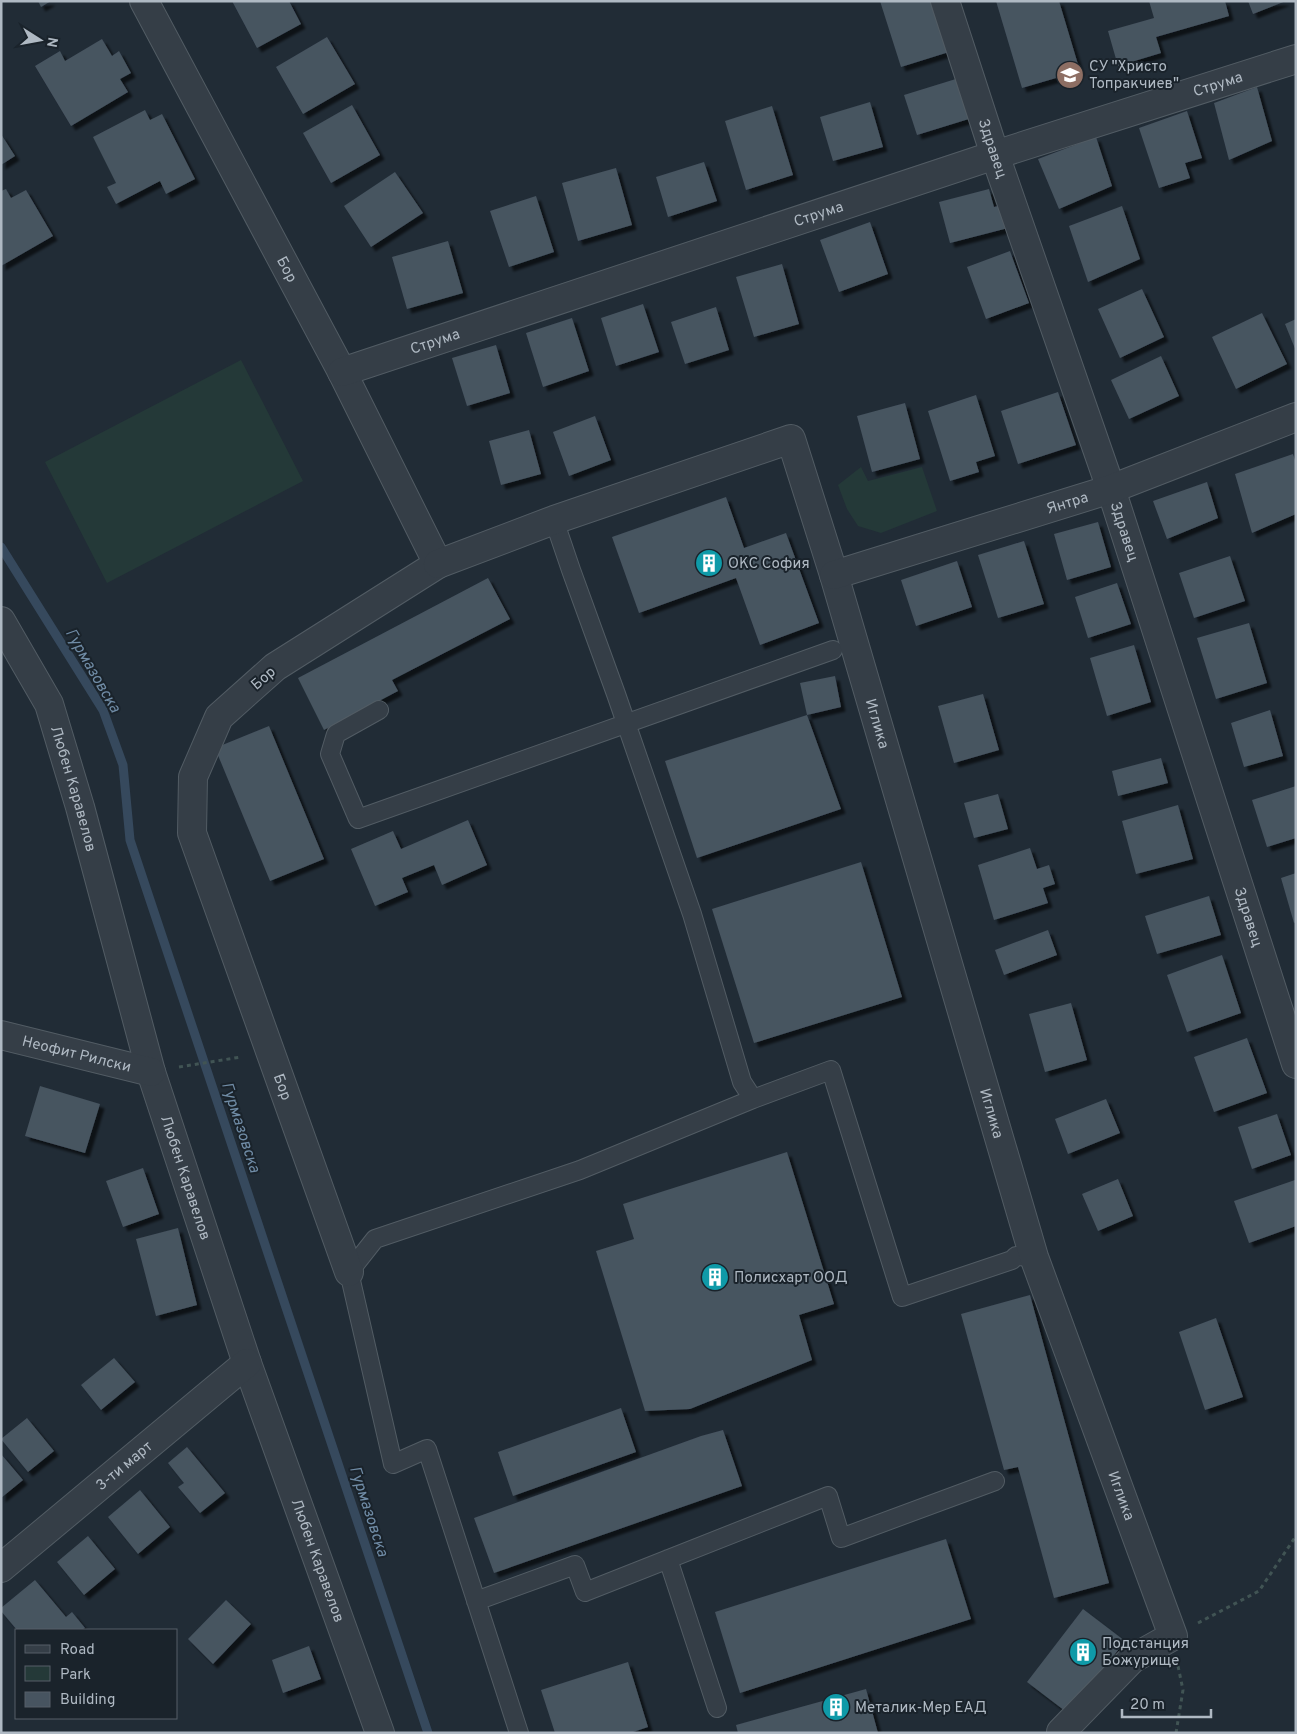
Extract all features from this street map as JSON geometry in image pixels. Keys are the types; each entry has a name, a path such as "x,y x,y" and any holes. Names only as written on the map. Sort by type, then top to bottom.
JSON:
{"street":[{"name":"Бор","path":"144,1 342,372 438,564 275,667 220,717 193,777 192,833 350,1272"},
{"name":"Здравец","path":"945,1 995,155 1111,489 1296,1064"},
{"name":"Струма","path":"342,372 995,155 1296,59"},
{"name":"Янтра","path":"834,575 1111,489 1296,417"},
{"name":"Иглика","path":"554,520 791,439 834,575 1034,1257 1173,1636"},
{"path":"438,564 554,520"},
{"name":"Любен Каравелов","path":"1,621 49,704 80,807 151,1072 247,1363 380,1733"},
{"name":"Неофит Рилски","path":"1,1035 151,1072"},
{"name":"3-ти март","path":"1,1568 247,1363"},
{"path":"1061,1732 1132,1659 1173,1636"}],"lane":[{"path":"554,520 692,914 742,1082 753,1099"},
{"path":"379,710 336,734 330,754 358,819 626,722 833,650"},
{"path":"350,1272 375,1239 580,1170 753,1099 831,1070 902,1297 1012,1260 1016,1256 1034,1257"},
{"name":"Бор","path":"350,1272 393,1464 426,1449 476,1601"},
{"path":"519,1733 476,1601 575,1565 584,1592 828,1496 841,1538 995,1481"},
{"path":"668,1559 717,1708"}],"path":[{"path":"151,1072 270,1052"},
{"path":"1176,1733 1183,1690 1173,1636 1259,1591 1296,1536"}],"green space":[{"path":"241,360 303,481 107,583 45,462"},
{"path":"861,467 868,481 922,467 937,511 881,533 858,526 847,509 838,485"}],"building":[{"path":"38,1 51,1 41,7"},
{"path":"232,1 289,1 301,24 257,48"},
{"path":"880,1 933,1 949,52 901,67"},
{"path":"996,1 1059,1 1080,71 1022,88"},
{"path":"1149,1 1225,1 1229,16 1156,37 1161,53 1118,66 1108,31 1154,18"},
{"path":"1248,1 1286,1 1253,14"},
{"path":"327,37 355,84 303,114 276,67"},
{"path":"102,39 112,56 119,51 131,73 120,79 128,92 71,126 35,66 60,51 65,61"},
{"path":"959,78 972,118 917,135 904,95"},
{"path":"1257,87 1272,141 1229,160 1214,103"},
{"path":"870,102 883,147 833,161 820,117"},
{"path":"352,105 380,155 331,183 303,133"},
{"path":"772,106 793,175 746,190 725,121"},
{"path":"145,110 150,120 162,114 195,179 166,194 160,181 116,204 107,187 116,183 93,137"},
{"path":"1187,111 1202,158 1185,163 1190,178 1159,188 1139,128"},
{"path":"1,134 15,156 1,165"},
{"path":"1096,137 1112,186 1059,209 1038,159"},
{"path":"704,162 717,201 668,217 656,177"},
{"path":"616,168 632,225 578,241 562,183"},
{"path":"395,172 423,213 371,247 344,206"},
{"path":"6,189 11,198 26,190 53,236 1,266 1,191"},
{"path":"989,189 994,207 1006,204 1012,227 950,243 939,202"},
{"path":"536,196 554,252 509,267 490,211"},
{"path":"1122,206 1140,259 1088,282 1069,226"},
{"path":"870,222 888,274 839,292 820,240"},
{"path":"448,241 463,293 407,309 392,257"},
{"path":"1010,251 1029,303 986,319 967,267"},
{"path":"782,264 799,324 754,337 736,277"},
{"path":"1142,289 1164,337 1120,358 1098,309"},
{"path":"643,304 659,352 616,366 601,318"},
{"path":"716,307 729,350 685,364 671,322"},
{"path":"1262,313 1287,364 1236,389 1212,337"},
{"path":"572,318 589,371 543,387 526,333"},
{"path":"1296,319 1296,351 1285,324"},
{"path":"496,345 510,393 467,406 452,358"},
{"path":"1161,356 1179,396 1129,419 1111,380"},
{"path":"1058,392 1076,445 1018,464 1001,411"},
{"path":"976,395 995,456 976,462 979,472 950,481 928,411"},
{"path":"905,403 920,459 872,472 857,416"},
{"path":"595,416 611,460 569,476 553,432"},
{"path":"529,430 541,474 501,485 489,441"},
{"path":"1293,454 1296,463 1296,514 1252,533 1235,474"},
{"path":"1207,482 1218,518 1167,539 1153,501"},
{"name":"ОКС София","path":"726,497 744,548 786,533 819,623 760,645 736,578 639,613 612,537"},
{"path":"1098,522 1111,567 1067,580 1054,534"},
{"path":"1024,541 1044,604 998,618 978,555"},
{"path":"1230,556 1245,601 1194,618 1179,573"},
{"path":"957,561 972,607 916,626 901,580"},
{"path":"488,578 510,619 392,680 398,691 324,730 298,678"},
{"path":"1117,583 1131,624 1088,638 1075,597"},
{"path":"1249,623 1267,683 1216,699 1197,638"},
{"path":"1134,645 1151,702 1107,716 1090,658"},
{"path":"835,676 841,707 807,715 800,683"},
{"path":"983,694 999,750 954,763 938,706"},
{"path":"1270,710 1283,756 1244,767 1231,723"},
{"path":"807,715 841,809 697,858 665,761"},
{"path":"269,726 324,859 270,881 215,748"},
{"path":"1161,758 1168,783 1118,796 1112,771"},
{"path":"1296,786 1296,838 1267,847 1252,800"},
{"path":"998,794 1008,829 974,838 964,803"},
{"path":"1178,805 1193,859 1136,874 1122,821"},
{"path":"468,820 487,865 442,885 434,865 402,878 408,892 375,906 351,849 393,831 401,849"},
{"path":"1030,848 1037,869 1049,865 1055,884 1043,888 1048,903 994,920 978,865"},
{"path":"861,862 902,997 754,1043 712,909"},
{"path":"1296,873 1296,922 1294,923 1281,878"},
{"path":"1209,896 1221,935 1157,954 1145,916"},
{"path":"1048,930 1057,955 1004,975 995,950"},
{"path":"1222,955 1241,1013 1187,1032 1167,975"},
{"path":"1071,1003 1087,1060 1045,1072 1029,1014"},
{"path":"1247,1038 1267,1093 1214,1112 1194,1057"},
{"path":"40,1086 100,1104 85,1153 25,1136"},
{"path":"1106,1099 1120,1133 1068,1154 1055,1119"},
{"path":"1277,1114 1291,1155 1252,1169 1238,1127"},
{"name":"Полисхарт ООД","path":"787,1152 834,1304 799,1315 812,1360 690,1409 645,1411 596,1251 634,1239 623,1204"},
{"path":"143,1168 159,1214 123,1227 106,1181"},
{"path":"1118,1179 1133,1216 1098,1231 1082,1194"},
{"path":"1295,1180 1296,1226 1249,1243 1234,1201"},
{"path":"178,1228 197,1305 156,1316 136,1239"},
{"path":"1030,1295 1109,1583 1054,1598 1018,1467 1004,1470 961,1314"},
{"path":"1216,1318 1243,1397 1205,1410 1179,1332"},
{"path":"114,1358 135,1382 101,1410 81,1385"},
{"path":"621,1408 636,1452 513,1496 498,1452"},
{"path":"27,1418 54,1451 28,1472 1,1439"},
{"path":"723,1430 742,1486 494,1573 474,1518 701,1436"},
{"path":"187,1447 225,1493 200,1513 178,1487 184,1483 168,1463"},
{"path":"1,1454 23,1480 1,1498"},
{"path":"140,1490 170,1527 138,1554 108,1517"},
{"path":"88,1536 115,1569 84,1595 57,1562"},
{"path":"946,1539 971,1619 740,1693 715,1612"},
{"path":"35,1580 66,1617 72,1612 85,1628 16,1629 1,1611 1,1608"},
{"path":"226,1600 251,1624 213,1664 188,1639"},
{"name":"Подстанция Божурище","path":"1083,1609 1125,1641 1069,1714 1027,1682"},
{"path":"309,1646 321,1679 283,1693 272,1660"},
{"path":"628,1662 648,1727 630,1733 555,1733 541,1690"},
{"name":"Металик-Мер ЕАД","path":"866,1689 878,1733 738,1733 736,1725"}],"waterway":[{"name":"Гурмазовска","path":"1,547 103,710 123,765 130,840 428,1733"}],"place":[{"name":"СУ \"Христо Топракчиев\"","path":"1070,75"},
{"name":"ОКС София","path":"709,563"},
{"name":"Полисхарт ООД","path":"715,1277"},
{"name":"Подстанция Божурище","path":"1083,1652"},
{"name":"Металик-Мер ЕАД","path":"836,1707"}]}
